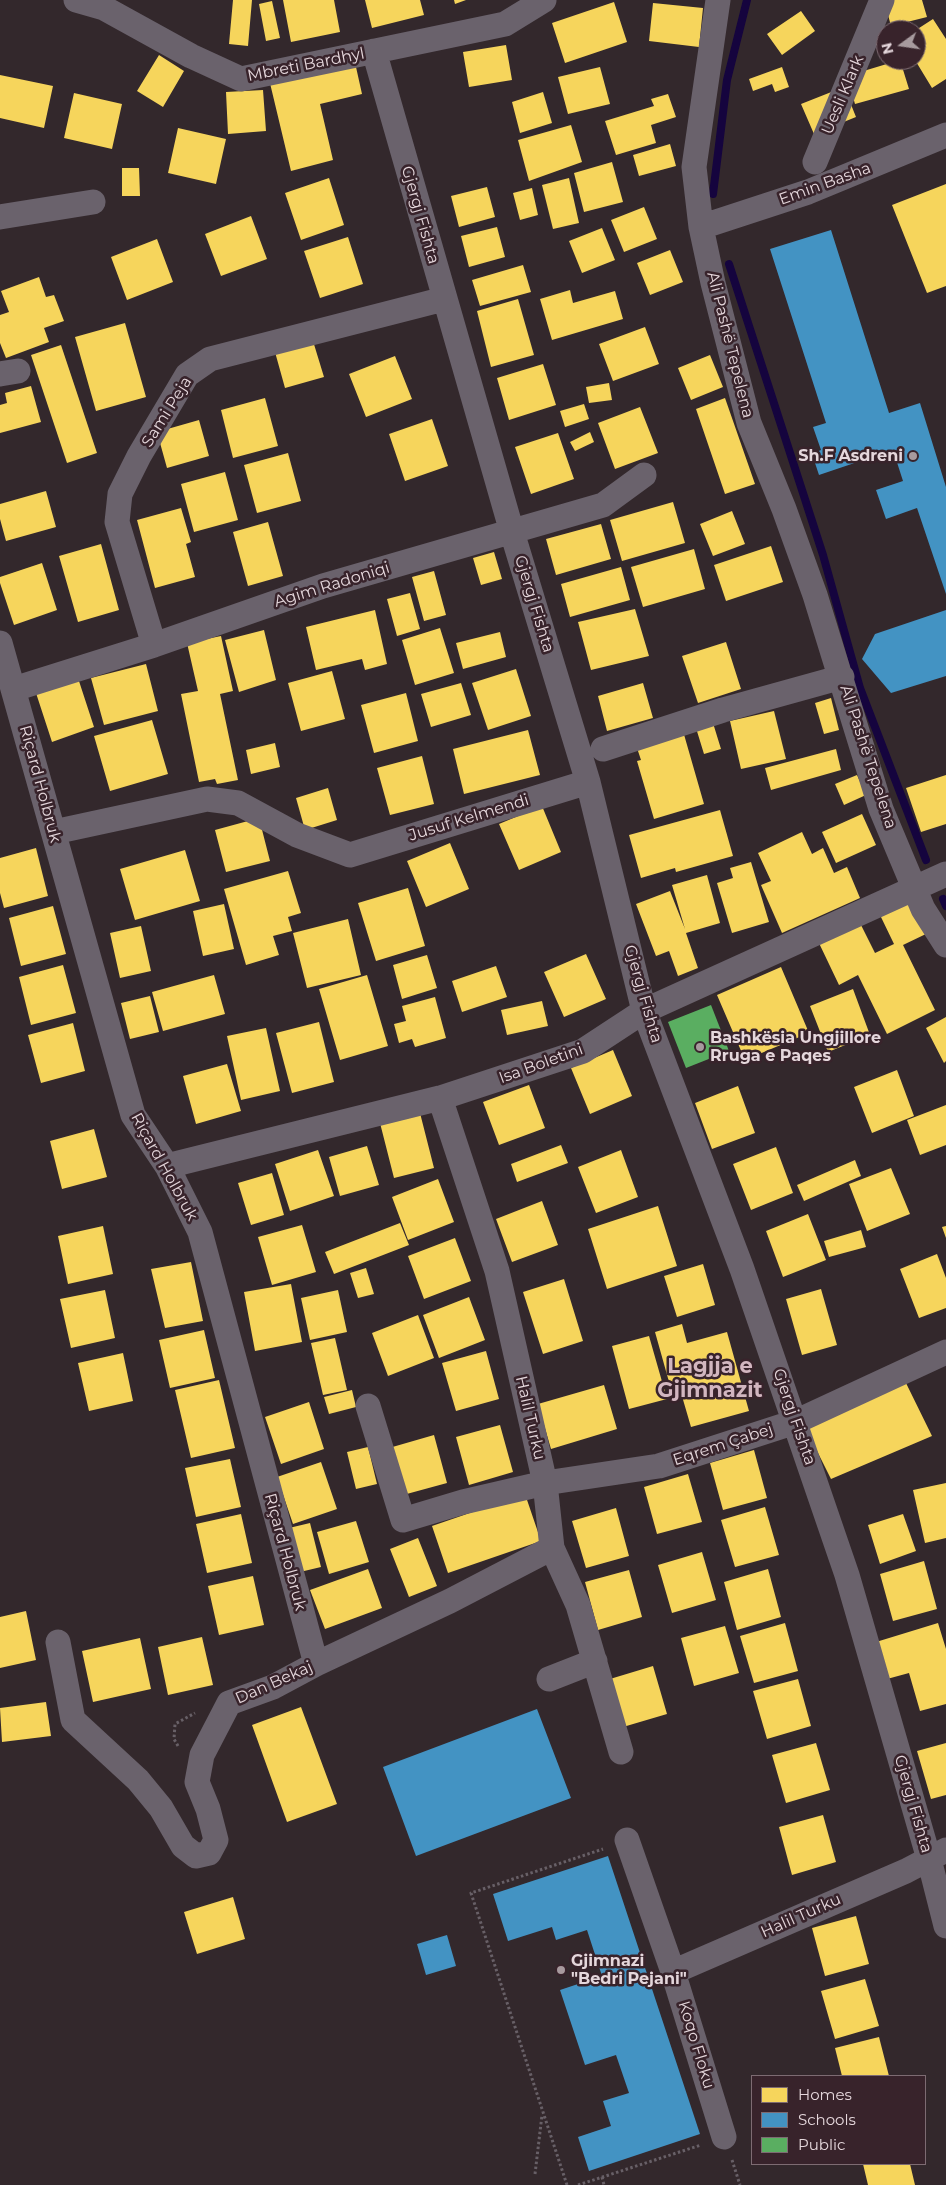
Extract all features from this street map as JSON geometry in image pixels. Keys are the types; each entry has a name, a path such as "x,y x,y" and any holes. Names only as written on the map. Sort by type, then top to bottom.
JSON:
{"street":[{"name":"Mbreti Bardhyl","path":"76,0 104,8 191,56 241,78 505,24 544,0"},
{"name":"Ali Pashë Tepelena","path":"718,0 694,167 701,227 749,423 784,509 842,677 881,809 923,909 946,945"},
{"name":"Uesli Klark","path":"815,162 882,0"},
{"name":"Gjergj Fishta","path":"374,51 512,532 588,782 644,1011 742,1269 847,1575 938,1854 946,1926"},
{"name":"Emin Basha","path":"701,227 808,192 946,135"},
{"path":"0,217 92,202"},
{"name":"Sami Peja","path":"154,644 117,522 120,494 139,456 187,375 210,359 444,299"},
{"name":"Agim Radoniqi","path":"14,689 154,644 323,586 603,504 644,475"},
{"name":"Riçard Holbruk","path":"0,643 133,1115 167,1166 200,1232 316,1664"},
{"name":"Ali Pashë Tepelena","path":"603,749 723,710 842,677"},
{"name":"Jusuf Kelmendi","path":"54,832 207,799 238,803 297,835 350,855 588,782"},
{"name":"Isa Boletini","path":"167,1166 440,1098 583,1052 644,1011 946,874"},
{"name":"Halil Turku","path":"368,1406 402,1520 463,1502 545,1483 497,1270 440,1098"},
{"name":"Eqrem Çabej","path":"545,1483 659,1466 796,1422 946,1352"},
{"path":"545,1483 552,1548 578,1605 621,1752"},
{"name":"Dan Bekaj","path":"58,1642 73,1720 138,1780 161,1808 183,1846 196,1856 208,1854 216,1840 208,1809 197,1782 202,1755 228,1703 273,1686 450,1601 552,1548"},
{"path":"549,1679 595,1661"},
{"name":"Koqo Floku","path":"627,1840 673,1972 724,2137"},
{"name":"Halil Turku","path":"673,1972 938,1854"}],"path":[{"path":"567,2185 471,1893 627,1840"},
{"path":"536,2174 542,2112"},
{"path":"578,2185 724,2137"},
{"path":"602,2177 604,2185"}],"building: Homes":[{"path":"233,0 252,0 248,46 229,44"},
{"path":"283,0 334,0 340,32 291,42"},
{"path":"365,0 420,0 424,15 372,28"},
{"path":"454,0 466,0 455,4"},
{"path":"884,0 922,0 927,17 915,20 889,20"},
{"path":"272,1 280,38 266,41 259,4"},
{"path":"614,2 627,42 565,63 552,23"},
{"path":"653,3 703,8 699,47 649,41"},
{"path":"801,11 815,31 782,55 767,34"},
{"path":"933,19 946,39 946,79 932,88 921,70 926,70 926,24"},
{"path":"506,45 512,80 469,87 463,52"},
{"path":"159,55 184,71 163,107 137,91"},
{"path":"354,58 362,94 320,104 333,160 291,171 269,79"},
{"path":"600,67 610,104 568,114 558,77"},
{"path":"782,67 789,87 775,92 772,84 753,91 749,79"},
{"path":"876,67 876,70 903,70 909,89 855,104 847,76"},
{"path":"0,75 53,86 44,128 0,118"},
{"path":"844,87 856,117 814,134 801,104"},
{"path":"263,90 266,131 228,134 226,92"},
{"path":"543,92 552,123 520,133 512,102"},
{"path":"74,93 122,104 112,149 64,138"},
{"path":"668,94 676,117 651,125 656,143 616,155 605,121 654,106 651,99"},
{"path":"571,125 582,162 529,181 518,140"},
{"path":"178,128 226,139 216,184 168,173"},
{"path":"670,144 676,166 639,176 633,155"},
{"path":"612,162 623,202 584,212 574,173"},
{"path":"122,168 139,168 140,196 122,196"},
{"path":"329,178 344,225 301,240 285,193"},
{"path":"569,178 579,223 553,229 542,185"},
{"path":"946,184 946,286 927,293 892,205"},
{"path":"487,187 495,217 459,227 451,196"},
{"path":"532,188 538,215 520,220 513,193"},
{"path":"644,207 657,239 624,252 611,220"},
{"path":"251,216 267,259 221,276 205,234"},
{"path":"497,227 505,257 469,267 461,236"},
{"path":"602,228 615,260 582,273 569,241"},
{"path":"348,237 363,284 320,298 304,251"},
{"path":"157,239 173,282 127,300 111,257"},
{"path":"670,250 683,282 650,295 637,263"},
{"path":"523,265 531,292 480,306 472,280"},
{"path":"39,277 46,297 54,295 64,321 44,328 49,342 6,358 0,343 0,315 9,312 1,291"},
{"path":"570,290 573,303 615,291 623,319 552,340 540,299"},
{"path":"518,299 534,355 491,367 477,311"},
{"path":"125,323 146,397 96,411 75,337"},
{"path":"645,327 659,364 613,381 599,344"},
{"path":"313,341 324,377 285,388 275,352"},
{"path":"61,345 97,453 67,463 31,355"},
{"path":"710,355 723,387 691,400 678,368"},
{"path":"395,356 412,399 366,417 349,374"},
{"path":"543,364 556,405 509,420 497,378"},
{"path":"609,383 612,400 589,403 586,387"},
{"path":"31,386 41,422 0,433 0,405 7,403 5,393"},
{"path":"265,398 278,446 233,458 221,410"},
{"path":"725,398 755,484 725,494 696,409"},
{"path":"584,404 589,419 565,427 560,411"},
{"path":"640,407 658,453 615,469 598,423"},
{"path":"432,419 448,466 405,481 389,434"},
{"path":"199,420 209,456 167,468 157,432"},
{"path":"590,432 594,442 575,451 570,442"},
{"path":"558,433 574,479 531,494 515,447"},
{"path":"288,453 301,501 257,513 244,465"},
{"path":"225,472 238,520 194,532 181,484"},
{"path":"46,491 56,527 6,541 0,519 0,504"},
{"path":"673,502 685,543 622,561 610,520"},
{"path":"181,508 191,542 186,544 195,577 155,588 137,520"},
{"path":"732,511 745,544 713,556 700,524"},
{"path":"268,522 283,576 248,586 233,532"},
{"path":"601,524 611,559 556,575 546,539"},
{"path":"101,544 119,610 78,622 59,556"},
{"path":"771,546 783,582 726,601 714,565"},
{"path":"694,549 705,589 643,607 631,567"},
{"path":"494,552 502,579 481,585 473,558"},
{"path":"42,563 57,610 14,625 0,583 0,577"},
{"path":"621,567 630,600 570,617 561,584"},
{"path":"434,571 446,615 424,621 412,577"},
{"path":"410,593 420,629 397,636 387,599"},
{"path":"635,609 649,656 591,670 578,622"},
{"path":"375,610 387,664 365,670 362,659 316,670 306,627"},
{"path":"440,628 454,673 415,685 402,640"},
{"path":"264,630 276,680 239,692 225,640"},
{"path":"500,632 506,657 463,669 456,643"},
{"path":"221,636 233,691 220,694 238,780 217,784 215,779 199,782 181,694 198,691 187,643"},
{"path":"726,642 741,689 698,703 682,656"},
{"path":"146,664 158,711 104,725 91,678"},
{"path":"516,669 531,716 488,730 472,683"},
{"path":"332,671 345,719 301,731 288,683"},
{"path":"78,678 94,727 52,742 36,693"},
{"path":"461,683 471,715 431,727 421,694"},
{"path":"643,683 653,718 607,731 598,696"},
{"path":"406,693 418,741 374,753 361,705"},
{"path":"831,698 839,730 824,734 815,703"},
{"path":"774,711 786,759 741,769 730,721"},
{"path":"152,720 168,774 110,791 94,736"},
{"path":"713,723 721,749 704,754 696,728"},
{"path":"528,730 540,775 464,794 453,749"},
{"path":"683,731 704,804 654,819 637,761 641,760 636,745"},
{"path":"275,743 280,767 251,774 246,750"},
{"path":"836,749 841,770 771,790 765,768"},
{"path":"422,756 434,804 390,815 377,768"},
{"path":"857,775 866,795 844,805 835,784"},
{"path":"946,775 946,824 921,832 906,788"},
{"path":"328,788 337,820 305,830 296,798"},
{"path":"542,806 561,852 519,870 499,824"},
{"path":"720,810 733,856 676,872 675,868 641,878 629,835"},
{"path":"862,814 876,845 836,863 822,832"},
{"path":"259,818 270,861 226,872 215,830"},
{"path":"802,832 812,854 823,848 834,873 847,867 860,898 782,933 761,885 771,881 758,853"},
{"path":"450,843 469,889 426,907 407,861"},
{"path":"36,848 48,896 4,908 0,893 0,858"},
{"path":"185,850 200,901 135,920 120,869"},
{"path":"751,862 769,922 732,933 717,883 733,878 730,868"},
{"path":"288,871 301,913 288,917 292,931 273,936 279,955 246,965 224,889"},
{"path":"707,875 720,923 686,933 698,968 678,976 669,951 656,956 636,904 670,891 685,929 672,885"},
{"path":"408,888 425,946 376,961 358,903"},
{"path":"911,900 928,933 903,945 935,1010 887,1034 858,975 839,985 818,941 859,921 875,953 894,944 880,915"},
{"path":"224,904 234,949 203,956 193,911"},
{"path":"53,906 66,954 21,966 9,918"},
{"path":"348,919 361,975 307,988 293,933"},
{"path":"141,926 151,971 120,978 110,933"},
{"path":"586,954 606,999 564,1017 544,972"},
{"path":"427,955 437,988 402,999 393,965"},
{"path":"63,965 76,1013 31,1025 19,977"},
{"path":"496,966 507,997 462,1012 452,981"},
{"path":"781,967 809,1033 745,1060 717,995"},
{"path":"214,975 225,1014 163,1031 152,992"},
{"path":"367,975 388,1046 340,1060 319,989"},
{"path":"853,989 870,1035 828,1052 810,1006"},
{"path":"150,996 159,1032 130,1039 121,1003"},
{"path":"435,997 446,1038 415,1047 412,1039 399,1043 394,1024 406,1021 402,1006"},
{"path":"542,1001 548,1026 507,1035 501,1010"},
{"path":"946,1017 946,1061 944,1063 926,1028"},
{"path":"319,1022 334,1082 292,1093 276,1033"},
{"path":"73,1023 85,1071 41,1083 28,1035"},
{"path":"266,1028 280,1091 241,1100 227,1036"},
{"path":"613,1050 632,1096 590,1114 571,1068"},
{"path":"227,1064 241,1111 196,1124 183,1076"},
{"path":"897,1070 914,1116 872,1133 854,1087"},
{"path":"529,1085 545,1128 499,1145 483,1102"},
{"path":"738,1086 755,1133 712,1149 695,1103"},
{"path":"946,1105 946,1145 920,1155 907,1120"},
{"path":"420,1113 434,1168 394,1178 380,1123"},
{"path":"94,1129 107,1177 62,1189 50,1141"},
{"path":"561,1145 568,1163 517,1182 511,1164"},
{"path":"367,1146 379,1185 340,1196 329,1157"},
{"path":"776,1147 793,1193 751,1210 733,1164"},
{"path":"318,1150 334,1196 290,1211 275,1164"},
{"path":"621,1150 638,1197 596,1213 578,1167"},
{"path":"855,1160 861,1176 804,1201 797,1185"},
{"path":"891,1168 910,1214 867,1231 849,1184"},
{"path":"272,1173 284,1215 251,1225 238,1183"},
{"path":"438,1179 454,1222 408,1240 392,1197"},
{"path":"542,1201 558,1245 512,1262 496,1219"},
{"path":"658,1206 677,1266 607,1289 588,1229"},
{"path":"808,1214 826,1260 783,1277 766,1231"},
{"path":"400,1223 409,1245 334,1274 325,1252"},
{"path":"302,1225 316,1272 272,1285 258,1237"},
{"path":"103,1226 113,1274 68,1284 58,1236"},
{"path":"946,1226 946,1238 942,1227"},
{"path":"861,1230 866,1247 829,1257 824,1241"},
{"path":"455,1238 471,1281 424,1299 408,1256"},
{"path":"937,1254 946,1278 946,1308 919,1318 900,1269"},
{"path":"191,1262 203,1321 165,1328 151,1269"},
{"path":"703,1264 715,1305 677,1317 664,1276"},
{"path":"366,1268 374,1294 358,1298 350,1273"},
{"path":"564,1279 583,1341 543,1354 523,1292"},
{"path":"291,1284 302,1342 255,1351 244,1292"},
{"path":"821,1289 837,1345 802,1355 786,1299"},
{"path":"105,1290 115,1338 71,1348 60,1299"},
{"path":"338,1290 347,1332 310,1340 301,1298"},
{"path":"469,1297 485,1340 439,1358 423,1315"},
{"path":"418,1315 434,1358 388,1376 372,1333"},
{"path":"682,1324 687,1343 727,1332 749,1411 691,1427 679,1386 671,1389 655,1332"},
{"path":"204,1330 215,1378 170,1388 159,1340"},
{"path":"649,1336 667,1399 629,1409 612,1346"},
{"path":"335,1338 347,1390 323,1395 311,1343"},
{"path":"486,1351 499,1399 456,1411 442,1363"},
{"path":"123,1353 133,1401 89,1411 78,1363"},
{"path":"219,1380 235,1448 191,1458 175,1390"},
{"path":"905,1381 932,1436 831,1479 805,1427"},
{"path":"604,1385 617,1429 551,1449 538,1404"},
{"path":"352,1390 356,1407 329,1414 324,1397"},
{"path":"309,1402 324,1449 281,1464 265,1417"},
{"path":"500,1425 513,1472 469,1485 456,1437"},
{"path":"434,1435 447,1483 403,1495 389,1448"},
{"path":"368,1447 377,1484 356,1489 347,1452"},
{"path":"754,1450 767,1498 723,1510 710,1463"},
{"path":"230,1459 241,1507 196,1517 185,1468"},
{"path":"321,1462 337,1509 293,1524 277,1477"},
{"path":"688,1474 702,1522 657,1534 644,1487"},
{"path":"946,1483 946,1538 925,1543 913,1490"},
{"path":"525,1494 541,1541 448,1573 432,1526"},
{"path":"765,1507 779,1555 735,1567 721,1520"},
{"path":"616,1508 629,1556 586,1568 572,1521"},
{"path":"241,1514 252,1563 207,1573 196,1524"},
{"path":"903,1514 916,1551 880,1564 868,1525"},
{"path":"356,1521 369,1562 329,1574 317,1532"},
{"path":"310,1523 321,1567 300,1572 289,1528"},
{"path":"418,1538 437,1586 409,1597 390,1549"},
{"path":"702,1552 716,1600 672,1613 658,1565"},
{"path":"924,1561 937,1609 893,1621 880,1574"},
{"path":"368,1569 382,1608 325,1629 310,1590"},
{"path":"768,1569 781,1617 737,1630 724,1582"},
{"path":"629,1570 642,1617 598,1630 585,1582"},
{"path":"253,1576 264,1625 219,1635 208,1586"},
{"path":"26,1611 36,1660 0,1668 0,1617"},
{"path":"785,1623 798,1671 754,1683 740,1636"},
{"path":"938,1623 946,1649 946,1704 920,1711 909,1673 887,1679 876,1642"},
{"path":"725,1626 739,1673 694,1686 681,1638"},
{"path":"202,1637 213,1685 168,1695 158,1647"},
{"path":"140,1638 151,1689 93,1702 82,1651"},
{"path":"653,1666 667,1714 623,1727 610,1679"},
{"path":"798,1679 811,1726 767,1739 753,1691"},
{"path":"46,1702 51,1736 2,1742 0,1708"},
{"path":"301,1707 337,1804 287,1822 252,1725"},
{"path":"816,1743 830,1790 786,1803 772,1755"},
{"path":"946,1743 946,1795 931,1799 917,1751"},
{"path":"823,1815 836,1862 792,1875 779,1827"},
{"path":"233,1897 245,1939 197,1954 184,1912"},
{"path":"856,1916 869,1964 825,1976 812,1928"},
{"path":"865,1979 879,2026 835,2039 821,1991"},
{"path":"879,2037 889,2075 842,2075 835,2048"},
{"path":"863,2165 910,2165 915,2185 868,2185"}],"building: Schools":[{"path":"831,230 889,413 920,403 946,487 946,594 917,508 886,519 876,490 903,481 893,450 819,475 812,454 821,450 813,427 826,423 770,249"},
{"path":"946,610 946,676 891,693 862,659 875,634"},
{"path":"537,1709 571,1798 416,1856 383,1767"},
{"path":"608,1856 700,2134 589,2171 578,2137 611,2126 603,2101 629,2093 616,2055 585,2065 560,1990 602,1976 587,1930 556,1940 552,1927 508,1941 493,1894"},
{"path":"447,1935 456,1966 426,1975 417,1944"}],"building: Public":[{"path":"711,1005 729,1051 686,1068 668,1022"}],"waterway":[{"path":"713,194 727,80 747,0"},
{"path":"729,264 823,555 860,688 926,860"},
{"path":"943,899 946,906"}],"place":[{"name":"Sh.F Asdreni","path":"913,456"},
{"name":"Bashkësia Ungjillore Rruga e Paqes","path":"700,1047"},
{"name":"Gjimnazi \"Bedri Pejani\"","path":"561,1970"}],"district":[{"name":"Lagjja e Gjimnazit","path":"710,1379"}]}
